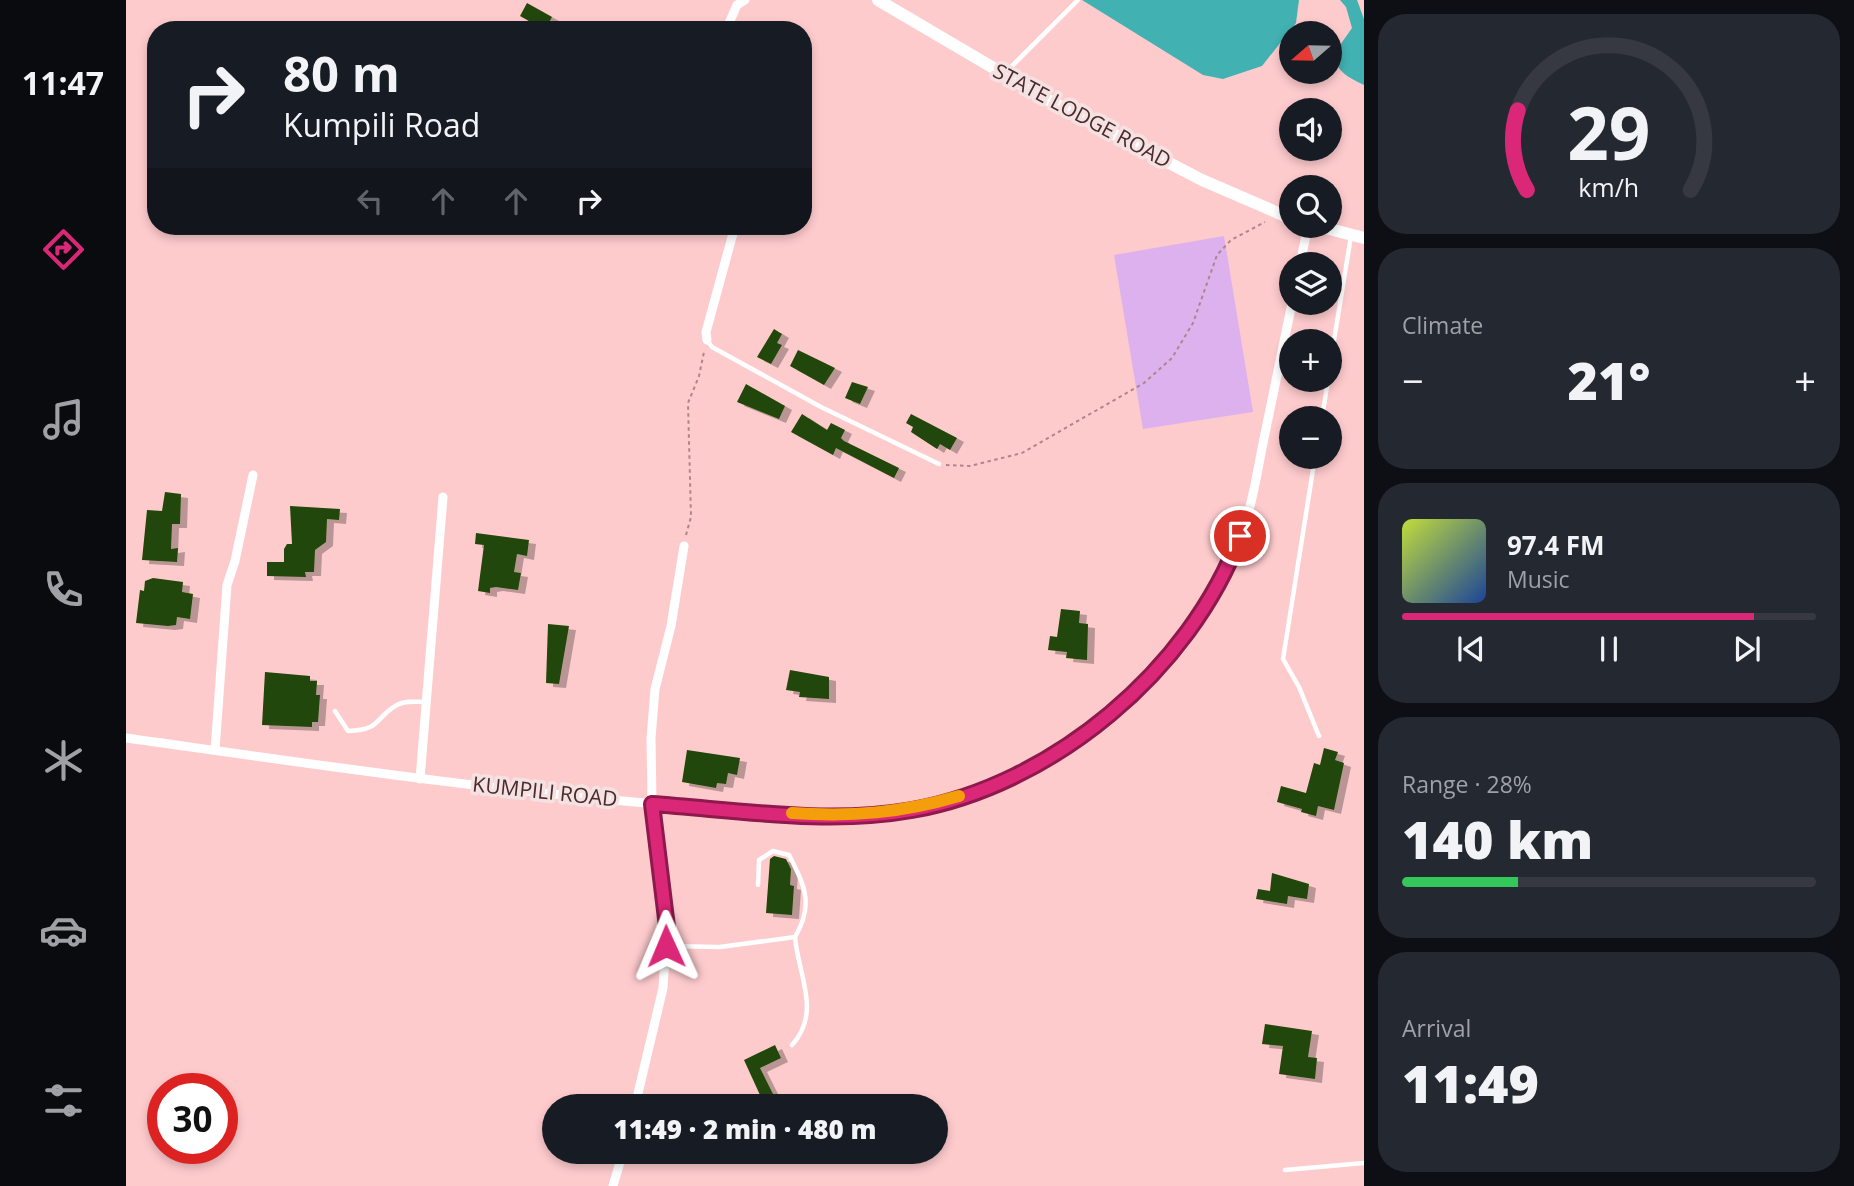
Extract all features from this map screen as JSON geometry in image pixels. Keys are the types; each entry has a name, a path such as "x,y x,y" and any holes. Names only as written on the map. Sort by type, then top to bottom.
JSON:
{"street":[{"path":"730,21 737,5 745,0"},
{"name":"STATE LODGE ROAD","path":"878,0 1004,75 1202,180 1279,214"},
{"path":"707,340 706,332 733,235"},
{"name":"KUMPILI ROAD","path":"126,738 420,779 652,804 828,816 912,810 996,786 1092,731 1156,671 1199,614 1231,560 1249,513 1290,315"},
{"path":"215,750 226,585 235,561 253,475"},
{"path":"420,779 443,497"},
{"path":"638,1094 663,988 667,927 652,804 651,738 655,689 671,626 684,545"},
{"path":"613,1186 619,1164"}],"lane":[{"path":"1004,75 1078,0"},
{"path":"1338,329 1358,237"},
{"path":"707,340 712,347 821,407 939,464"},
{"path":"1313,469 1283,659 1299,687 1319,736"},
{"path":"335,711 348,731 365,730 378,723 395,705 406,701 426,702"},
{"path":"758,885 759,860 774,851 789,855 805,885 804,921 795,937 807,1003 804,1032 792,1045"},
{"path":"666,946 730,947 795,937"},
{"path":"1285,1170 1364,1163"}],"path":[{"path":"939,464 970,466 1022,453 1144,383 1172,358 1193,323 1217,255 1231,240 1279,220"},
{"path":"684,545 691,517 688,403 699,376 707,340"}],"shaded area":[{"path":"1224,236 1253,412 1143,429 1114,255"}],"water":[{"path":"1082,0 1299,0 1296,21 1279,21 1279,44 1262,66 1223,79 1203,75"},
{"path":"1340,0 1357,0 1364,19 1364,85 1342,71 1342,42 1352,28 1346,7"}],"building":[{"path":"527,3 552,17 550,21 529,21 520,16"},
{"path":"774,329 782,334 777,343 782,345 771,364 757,357"},
{"path":"798,350 835,368 824,385 790,366"},
{"path":"852,382 868,387 860,404 845,398"},
{"path":"746,384 785,406 779,419 737,402"},
{"path":"802,414 827,430 831,423 845,430 841,438 844,441 899,468 894,478 836,448 833,455 791,432"},
{"path":"911,414 957,438 950,450 940,444 937,449 911,432 913,427 906,423"},
{"path":"165,492 181,494 180,524 172,524 171,549 178,548 177,562 142,560 147,510 162,511"},
{"path":"290,506 340,509 339,520 327,519 326,542 315,550 314,572 305,572 306,577 267,576 267,562 284,562 284,549 287,544 292,544"},
{"path":"476,533 529,540 527,556 517,554 514,572 521,573 518,590 496,587 490,588 490,593 478,591 484,545 475,544"},
{"path":"153,578 183,582 182,592 193,594 190,619 177,617 176,625 168,626 136,623 140,590 144,591 145,581"},
{"path":"1061,609 1080,611 1079,623 1088,624 1087,660 1066,658 1067,652 1048,650 1050,636 1057,637"},
{"path":"548,624 569,626 559,684 546,683"},
{"path":"790,670 829,677 829,699 799,697 800,692 786,690"},
{"path":"265,672 310,676 310,681 317,681 316,695 320,695 318,722 312,722 312,727 262,725"},
{"path":"1324,748 1338,752 1335,760 1344,763 1334,810 1318,806 1316,816 1277,802 1281,786 1306,793 1314,763 1320,765"},
{"path":"687,750 740,758 737,775 728,773 726,784 717,783 716,788 682,782"},
{"path":"774,856 786,859 791,869 790,885 794,886 792,915 766,913 770,859"},
{"path":"1272,873 1309,884 1307,899 1288,896 1287,904 1256,899 1258,889 1270,891"},
{"path":"1265,1024 1312,1031 1308,1057 1317,1058 1315,1079 1279,1074 1283,1046 1262,1044"},
{"path":"775,1045 781,1058 760,1068 773,1094 760,1094 744,1060"}],"slow traffic":[{"path":"792,813 828,816 912,810 959,796"}],"route":[{"path":"666,946 667,927 652,804 828,816 912,810 996,786 1092,731 1156,671 1199,614 1231,560 1240,536"}]}
